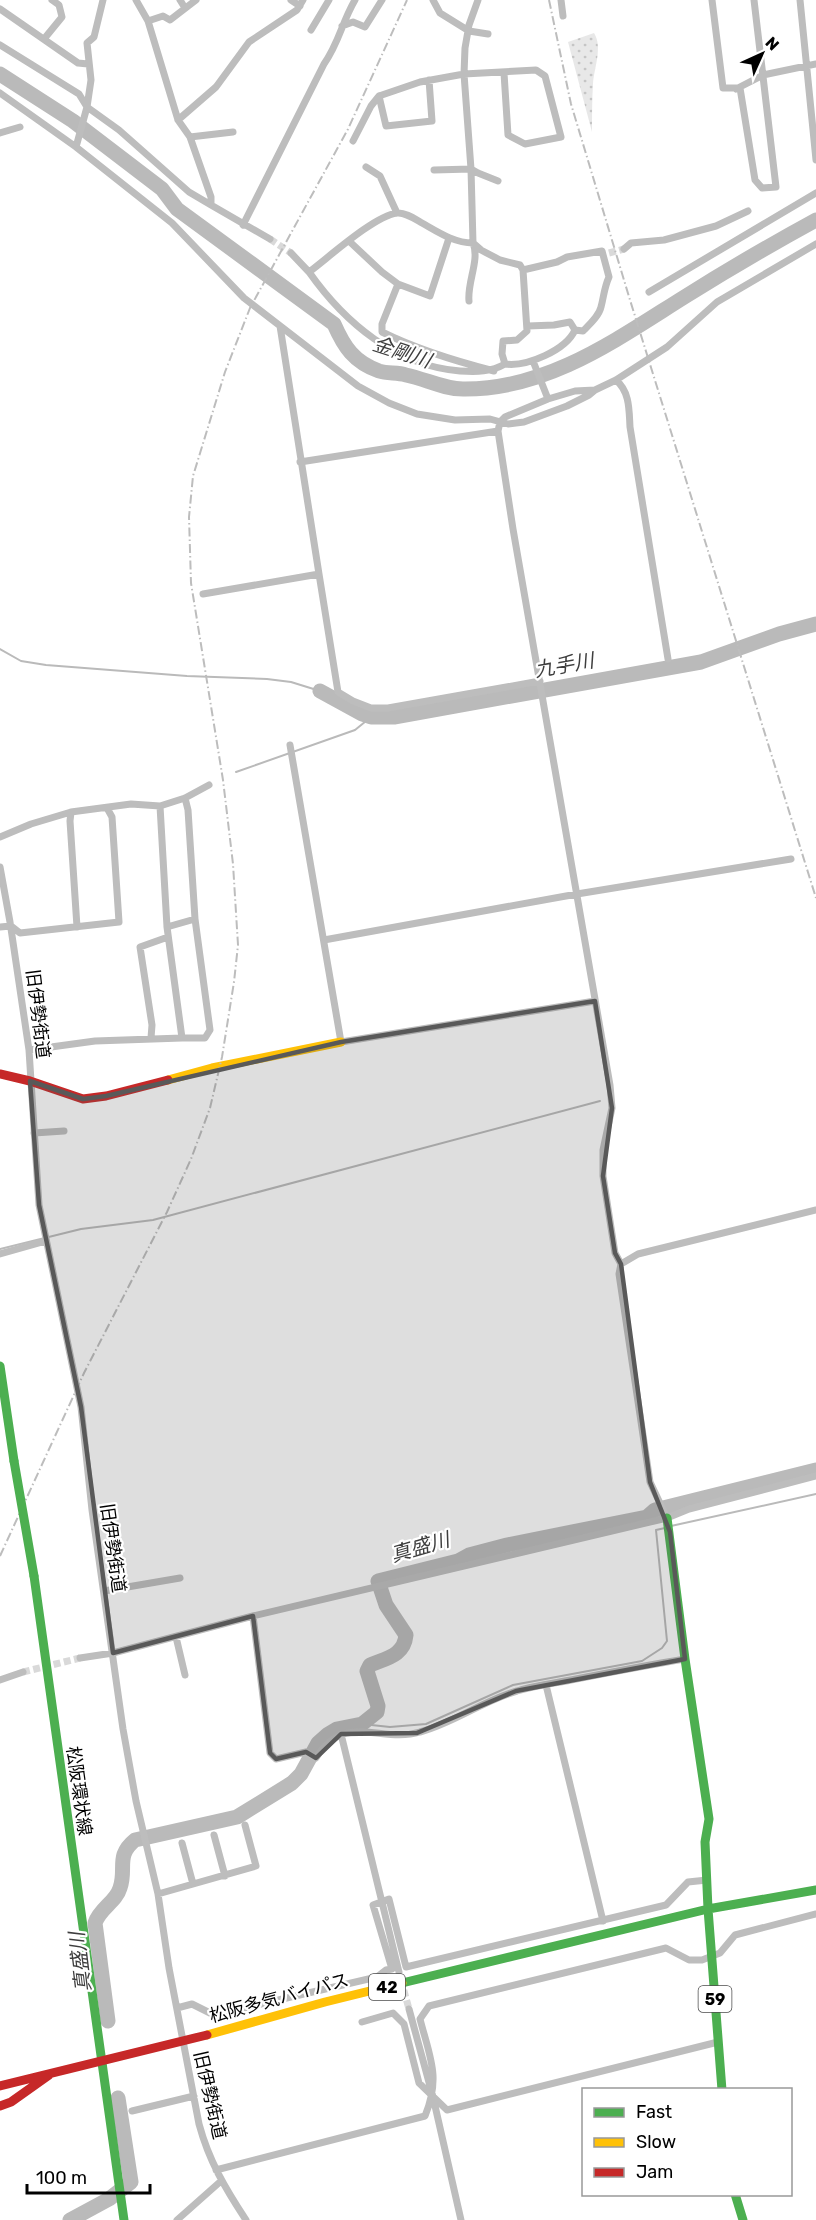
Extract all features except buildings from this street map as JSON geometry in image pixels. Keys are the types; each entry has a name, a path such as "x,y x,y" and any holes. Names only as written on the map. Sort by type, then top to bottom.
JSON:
{"main road":[{"path":"0,1074 30,1081 83,1099 212,1068 341,1042"},
{"name":"松阪環状線","path":"0,1366 34,1576 123,2218"},
{"path":"667,1520 709,1819 705,1842 708,1909"},
{"name":"松阪多気バイパス","path":"0,2086 183,2042 325,2002 708,1909 816,1888"},
{"name":"59","path":"708,1909 722,2088"},
{"path":"0,2106 11,2102 49,2075"},
{"path":"736,2196 744,2220"}],"street":[{"path":"44,39 62,17 59,5 52,0"},
{"path":"76,147 87,107 91,80 87,43 94,37 103,0"},
{"path":"136,0 148,21 178,120 190,137 211,197 211,205"},
{"path":"180,0 185,8"},
{"path":"148,21 163,16 170,20 195,0"},
{"path":"178,120 216,87 249,42 297,10 302,3 291,0"},
{"path":"311,30 330,0"},
{"path":"243,225 324,64 335,48 342,26 355,0"},
{"path":"342,26 353,22 365,27 382,0"},
{"path":"433,0 440,13 469,31 488,34"},
{"path":"469,301 468,290 476,250 473,243 471,169 464,74 465,48 478,0"},
{"path":"561,0 563,16"},
{"path":"712,0 723,88 740,88"},
{"path":"740,88 755,180 762,188 776,187 754,0"},
{"path":"800,0 816,160"},
{"path":"0,9 78,63 88,64"},
{"path":"0,45 79,94 87,107 119,130 189,192 270,239"},
{"path":"723,93 740,88 763,75 816,64"},
{"path":"353,141 371,106 379,96 429,80 464,74 536,70 545,76 561,137 525,144 508,135 504,73"},
{"path":"379,96 386,126 432,121 429,80"},
{"path":"0,93 76,147 172,223 244,298 280,326 358,386 389,403 417,414 445,419 490,419 508,424 524,422 567,406 616,380 667,347 717,302 816,244"},
{"path":"0,133 20,128"},
{"path":"190,137 233,132"},
{"path":"366,167 380,176 397,213"},
{"path":"434,170 471,169 498,181"},
{"path":"649,292 816,193"},
{"path":"624,249 631,243 664,240 716,226 748,211"},
{"path":"309,272 360,230 397,213 411,216 449,238 473,243 500,260 520,265 523,270 524,305 528,326 527,331 518,340 503,341 502,354 506,364"},
{"path":"349,241 398,284 430,296 449,238"},
{"path":"523,270 558,262 567,256 606,252 609,278 603,289 601,308 596,318 583,331 575,330"},
{"path":"291,253 309,272 326,297 357,326 390,350 420,364 475,372 494,371 506,364 517,366 552,351 572,336 575,330"},
{"path":"398,284 382,324 382,332 410,346 453,361 494,371"},
{"path":"528,326 554,326 570,322 575,330"},
{"path":"280,326 338,692 371,708 388,708 540,681"},
{"path":"533,361 547,396"},
{"path":"616,380 623,385 629,401 630,427 668,659"},
{"path":"595,390 547,396 505,417 500,422 498,431 612,1108 603,1150 603,1176 615,1253 621,1264 619,1274 650,1482 667,1520"},
{"path":"300,462 498,431"},
{"path":"202,594 319,574"},
{"path":"290,745 341,1042 595,1001"},
{"path":"0,837 31,824 71,812 131,804 160,806 185,798 209,784"},
{"path":"29,1050 95,1041 205,1038 210,1030 195,919 188,810 185,798"},
{"path":"160,806 167,927 182,1038"},
{"path":"0,927 11,926 20,933 119,922 112,817 107,808"},
{"path":"71,812 76,927"},
{"path":"324,940 577,894 791,859"},
{"name":"旧伊勢街道","path":"0,867 29,1050 39,1205 81,1407 92,1510 123,1729 158,1894 183,2042 206,2148 221,2181 246,2220"},
{"path":"167,927 195,919"},
{"path":"151,1038 152,1025 140,947 168,937"},
{"path":"34,1133 64,1131"},
{"path":"621,1264 638,1254 816,1210"},
{"path":"0,1254 46,1241"},
{"path":"80,1658 113,1653 372,1587 667,1520 689,1509 816,1476"},
{"path":"104,1591 180,1578"},
{"path":"253,1616 270,1753 276,1759 306,1752 316,1758 323,1748 341,1734 356,1731 417,1733 432,1729 516,1691 685,1659"},
{"path":"176,1636 185,1675"},
{"path":"0,1680 23,1672"},
{"path":"546,1685 603,1921"},
{"path":"341,1734 399,1972"},
{"path":"158,1894 256,1866 245,1825"},
{"path":"214,1835 225,1876"},
{"path":"182,1843 193,1884"},
{"path":"177,2008 192,2004 214,2015 377,1977 386,1970 392,1969 373,1905 389,1899 406,1967 666,1905 688,1882 707,1880"},
{"path":"216,2170 425,2116 433,2097 434,2076 420,2019 429,2006 666,1948 689,1960 712,1958 720,1953 735,1935 816,1914"},
{"path":"409,2009 433,2097 461,2220"},
{"path":"362,2022 393,2013 404,2024 419,2084 447,2110 718,2042"},
{"path":"132,2111 194,2096"},
{"path":"177,2220 221,2181"}],"highlighted area":[{"path":"595,1001 612,1108 603,1176 615,1253 621,1264 650,1482 670,1532 685,1659 516,1691 417,1733 341,1734 316,1758 306,1752 276,1759 270,1753 253,1616 113,1653 81,1407 39,1205 30,1081 83,1099 106,1096 341,1042"}],"shaded area":[{"path":"594,33 598,51 593,84 592,132 568,42"}],"waterway":[{"name":"金剛川","path":"0,74 73,121 162,189 177,209 334,324 346,347 363,363 379,371 403,374 448,387 463,389 494,387 524,381 581,359 608,345 734,266 816,220"},
{"name":"九手川","path":"320,691 362,714 371,717 394,717 701,662 779,634 816,624"},
{"path":"0,649 21,661 46,665 187,676 267,679 291,682 320,691"},
{"path":"236,772 355,730 371,717"},
{"path":"0,1249 81,1229 153,1220 600,1101"},
{"name":"真盛川","path":"108,2021 95,1923 100,1913 118,1893 122,1881 125,1852 135,1840 237,1817 292,1783 301,1774 318,1743 327,1735 337,1729 362,1724 377,1712 378,1706 367,1671 370,1665 398,1652 405,1642 406,1635 386,1605 378,1581 458,1561 469,1555 507,1545 647,1517 655,1510 816,1470"},
{"path":"671,1526 816,1494"},
{"path":"362,1724 390,1727 426,1724 513,1685 642,1661 662,1648 667,1641 656,1530 665,1528"},
{"name":"真盛川","path":"70,2220 109,2199 131,2182 118,2098"}],"tunnel":[{"path":"270,239 291,253"},
{"path":"609,253 624,249"},
{"path":"23,1672 80,1658"},
{"path":"401,1980 409,2009"}],"railway":[{"path":"0,1556 84,1373 167,1212 191,1159 210,1108 222,1057 238,945 233,864 223,780 191,583 189,517 193,476 225,372 250,308 348,129 407,0"},
{"path":"549,0 571,104 816,898"}],"traffic: fast":[{"path":"0,1366 14,1461"},
{"path":"14,1461 34,1576"},
{"path":"667,1518 709,1819 705,1842 708,1909"},
{"path":"34,1576 124,2220"},
{"path":"402,1983 708,1909 816,1890"},
{"path":"708,1909 722,2088"},
{"path":"736,2196 743,2220"}],"traffic: slow":[{"path":"168,1080 212,1068 341,1042"},
{"path":"207,2035 402,1983"}],"traffic: jam":[{"path":"0,1074 30,1081 83,1099 106,1096 168,1080"},
{"path":"0,2086 207,2035"},
{"path":"0,2106 11,2102 49,2075"}]}
